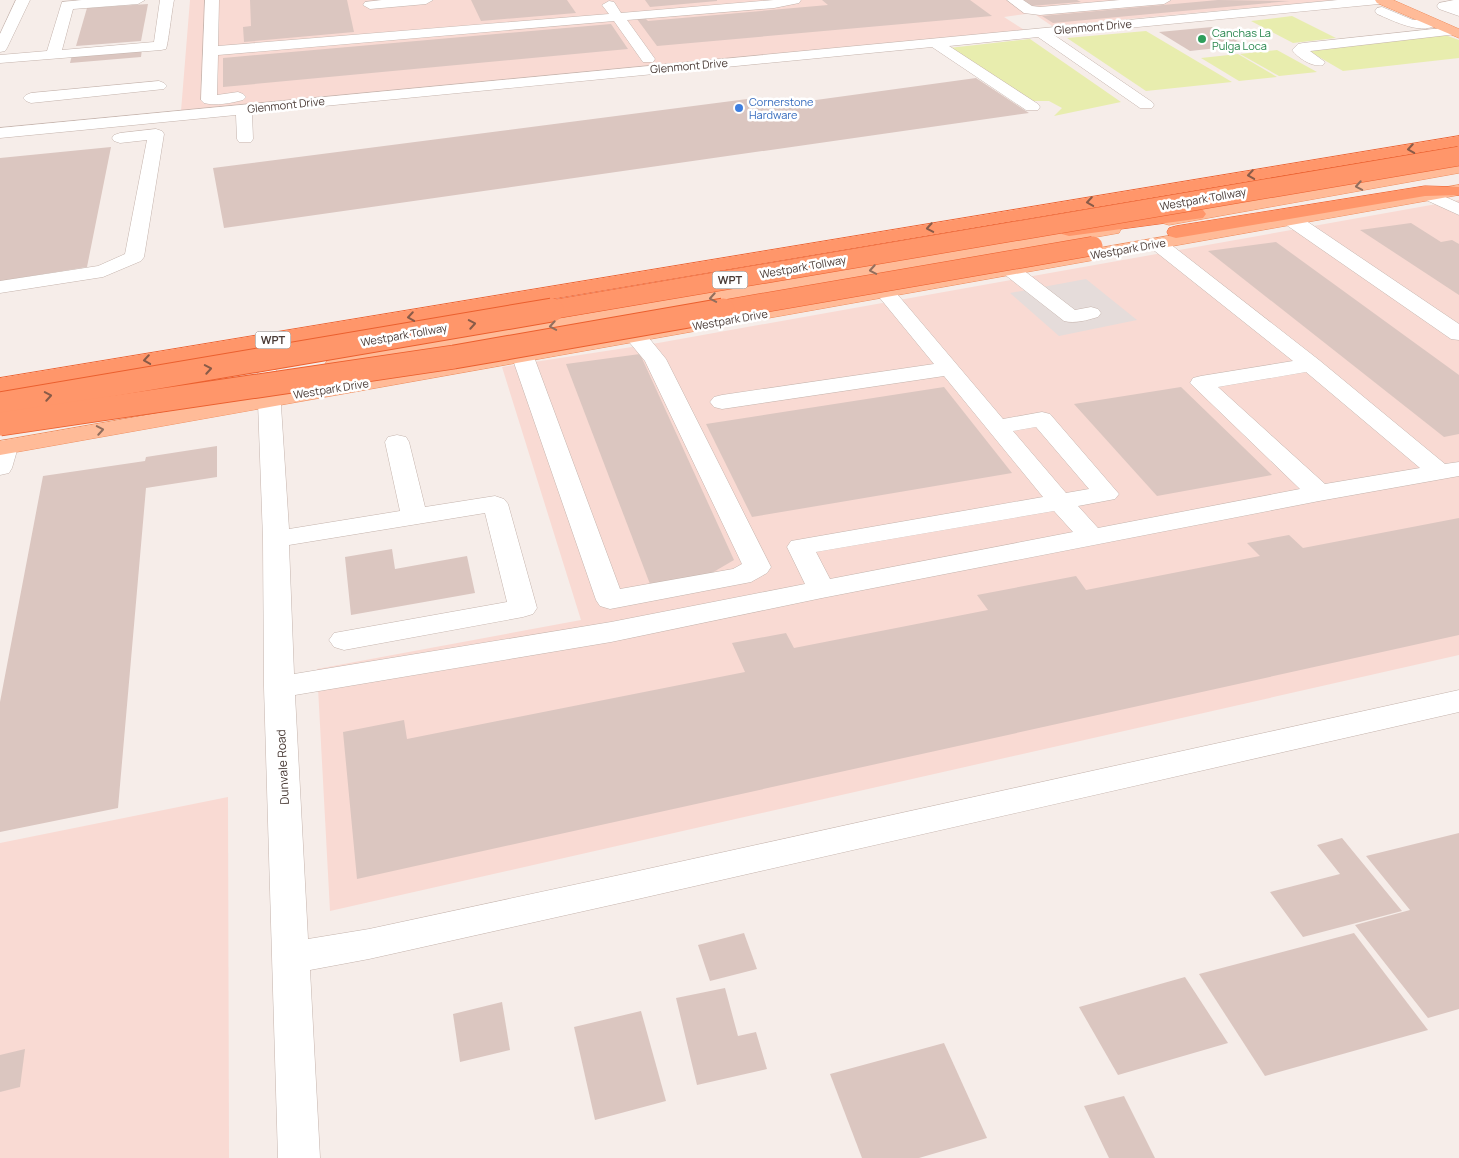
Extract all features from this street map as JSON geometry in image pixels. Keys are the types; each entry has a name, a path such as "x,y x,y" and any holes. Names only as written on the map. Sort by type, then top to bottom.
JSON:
{"highway":[{"name":"Westpark Tollway","path":"0,385 1459,141"},
{"name":"Westpark Tollway","path":"0,404 1459,156"},
{"path":"1,442 454,358 1093,246 1428,194"},
{"path":"546,294 1197,214"}],"main road":[{"path":"1381,4 1407,5 1457,29"},
{"path":"1407,5 1432,22 1457,29"},
{"name":"Westpark Drive","path":"1,442 268,375 1459,168"},
{"name":"Westpark Drive","path":"1,442 269,400 523,357 1428,194 1457,193"}],"street":[{"path":"53,55 62,6 138,0"},
{"path":"0,59 161,46 167,0"},
{"path":"212,0 209,100 1012,25"},
{"path":"420,0 432,33"},
{"path":"370,5 397,1 426,0"},
{"path":"606,0 648,59"},
{"path":"211,51 618,18 794,0"},
{"path":"1014,0 1029,10 1040,11 1103,3 1164,0"},
{"path":"397,1 409,35"},
{"path":"1459,3 1444,6 1459,12"},
{"path":"0,48 3,33 21,4 38,8"},
{"path":"1340,15 1381,4 1411,24 1432,22"},
{"name":"Glenmont Drive","path":"0,133 1040,32 1202,17 1381,4"},
{"path":"1318,62 1299,50 1457,29"},
{"path":"1040,32 1146,105"},
{"path":"934,42 1032,107"},
{"path":"834,67 909,60 893,46"},
{"path":"745,60 761,75"},
{"path":"586,76 600,91"},
{"path":"25,113 32,79 159,86"},
{"path":"436,90 442,108"},
{"path":"244,109 246,139"},
{"path":"0,149 156,134 134,257 103,271 0,287"},
{"path":"1292,220 1459,334"},
{"path":"1158,244 1311,365 1449,470"},
{"path":"1011,270 1071,317 1091,313"},
{"path":"885,292 950,368 1059,502 1092,537"},
{"path":"523,357 610,600 741,576 757,567 655,359 636,337"},
{"path":"1311,365 1201,383 1319,493"},
{"path":"722,402 950,368"},
{"name":"Dunvale Road","path":"268,375 276,539 299,1158"},
{"path":"822,589 800,547 1106,494 1042,419 998,427"},
{"path":"397,442 414,517"},
{"path":"280,686 534,646 1319,493 1449,470"},
{"path":"276,539 495,504 523,608 344,640"},
{"path":"291,958 368,944 1459,700"}],"shaded area":[{"path":"190,0 1336,0 1052,26 1033,13 1004,17 1026,31 181,111"},
{"path":"1459,200 1459,655 330,911 317,669 581,620 502,367 658,343"},
{"path":"1086,279 1137,320 1059,336 1010,293"},
{"path":"228,797 229,1158 0,1158 0,843"}],"green space":[{"path":"1292,16 1336,38 1293,43 1251,21"},
{"path":"1146,31 1232,82 1146,91 1067,38"},
{"path":"1445,35 1459,40 1459,58 1343,71 1307,50"},
{"path":"1030,39 1121,102 1054,116 1062,108 1049,101 1032,101 949,48"},
{"path":"1277,50 1317,72 1279,76 1240,54"},
{"path":"1238,54 1277,77 1239,81 1201,58"}],"building":[{"path":"250,0 347,0 354,32 244,42 243,27 251,26"},
{"path":"471,0 567,0 576,13 481,21"},
{"path":"645,0 717,0 717,1 650,7"},
{"path":"822,0 970,0 992,16 657,46 637,19 646,19 648,21 828,5"},
{"path":"1020,0 1077,0 1081,2 1030,6"},
{"path":"1218,0 1290,1 1053,23 1042,16"},
{"path":"148,4 141,41 76,46 87,8"},
{"path":"611,24 628,49 223,87 223,58"},
{"name":"Canchas La Pulga Loca","path":"1212,27 1245,45 1190,51 1159,32"},
{"path":"142,49 141,57 70,63 72,55"},
{"path":"976,78 1029,113 224,228 213,168 755,98 765,107"},
{"path":"111,147 87,267 0,281 0,158"},
{"path":"1411,223 1441,242 1452,240 1459,244 1459,295 1360,230"},
{"path":"1276,242 1459,375 1459,434 1444,437 1208,251"},
{"path":"640,354 734,560 710,574 650,584 566,364"},
{"path":"944,387 1012,473 752,517 706,424"},
{"path":"1181,387 1272,475 1157,496 1074,404"},
{"path":"217,446 217,477 146,488 118,808 0,832 0,702 43,476 145,461 146,457"},
{"path":"1459,518 1459,635 357,879 343,732 404,720 407,739 745,672 732,643 786,633 794,648 988,610 977,595 1076,576 1086,590 1260,556 1247,543 1289,535 1303,548"},
{"path":"392,549 395,569 467,556 475,593 351,615 345,557"},
{"path":"1459,833 1459,1009 1428,1018 1355,925 1410,910 1366,856"},
{"path":"1342,838 1402,911 1303,937 1270,892 1340,874 1317,845"},
{"path":"744,933 757,969 710,981 698,945"},
{"path":"1354,933 1428,1030 1265,1076 1199,974"},
{"path":"1185,977 1228,1043 1118,1075 1079,1007"},
{"path":"725,988 738,1036 756,1032 767,1069 697,1085 676,998"},
{"path":"502,1002 510,1050 460,1062 453,1014"},
{"path":"641,1011 666,1101 595,1120 574,1027"},
{"path":"944,1043 987,1138 919,1158 862,1158 830,1074"},
{"path":"25,1049 20,1087 0,1092 0,1055"},
{"path":"1124,1096 1155,1158 1109,1158 1084,1106"}],"place":[{"name":"Canchas La Pulga Loca","path":"1202,39"},
{"name":"Cornerstone Hardware","path":"739,108"}]}
